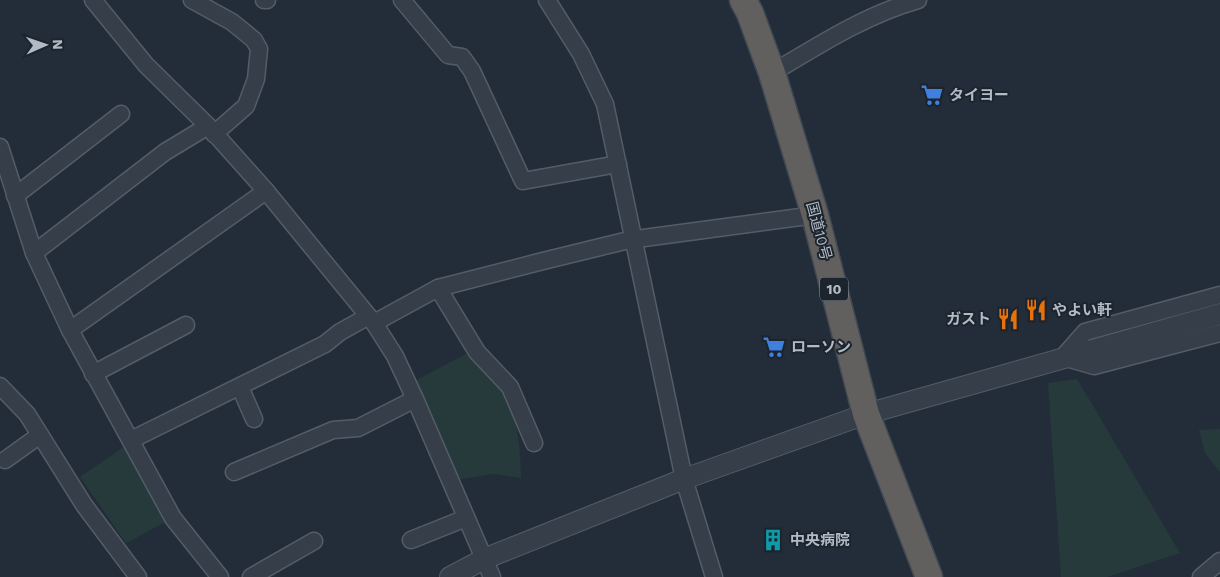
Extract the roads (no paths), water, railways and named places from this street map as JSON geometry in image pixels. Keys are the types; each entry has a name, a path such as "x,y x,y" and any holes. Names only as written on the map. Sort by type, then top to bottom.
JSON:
{"highway":[{"name":"国道10号","path":"743,0 750,13 772,73 815,215 866,414 929,577"}],"street":[{"path":"93,0 146,65 211,130 266,191 370,320 395,356 416,399 488,568"},
{"path":"34,253 165,152 211,130 246,106 256,80 259,49 254,40 232,22 192,0"},
{"path":"402,0 448,55 462,57 472,71 523,181 618,164"},
{"path":"547,0 582,54 605,104 684,479 714,577"},
{"path":"772,73 858,23 891,8 918,0"},
{"path":"15,196 121,114"},
{"path":"0,147 34,253 70,330 172,518 220,577"},
{"path":"70,330 266,191"},
{"path":"131,440 325,344 340,332 438,288 635,240 815,215"},
{"path":"438,288 477,352 510,387 534,443"},
{"path":"1063,357 1085,332 1220,295"},
{"path":"450,577 488,568 684,479 866,414 1220,314"},
{"path":"93,374 186,324"},
{"path":"1063,357 1094,366 1220,333"},
{"path":"0,386 27,414 84,505 138,577"},
{"path":"240,387 254,419"},
{"path":"234,472 333,430 358,428 416,399"},
{"path":"5,460 40,435"},
{"path":"411,540 466,518"},
{"path":"251,577 314,541"},
{"path":"1201,577 1220,561"}],"place":[{"name":"タイヨー","path":"932,95"},
{"name":"やよい軒","path":"1036,310"},
{"name":"ガスト","path":"1008,319"},
{"name":"ローソン","path":"774,347"},
{"name":"中央病院","path":"773,540"}]}
